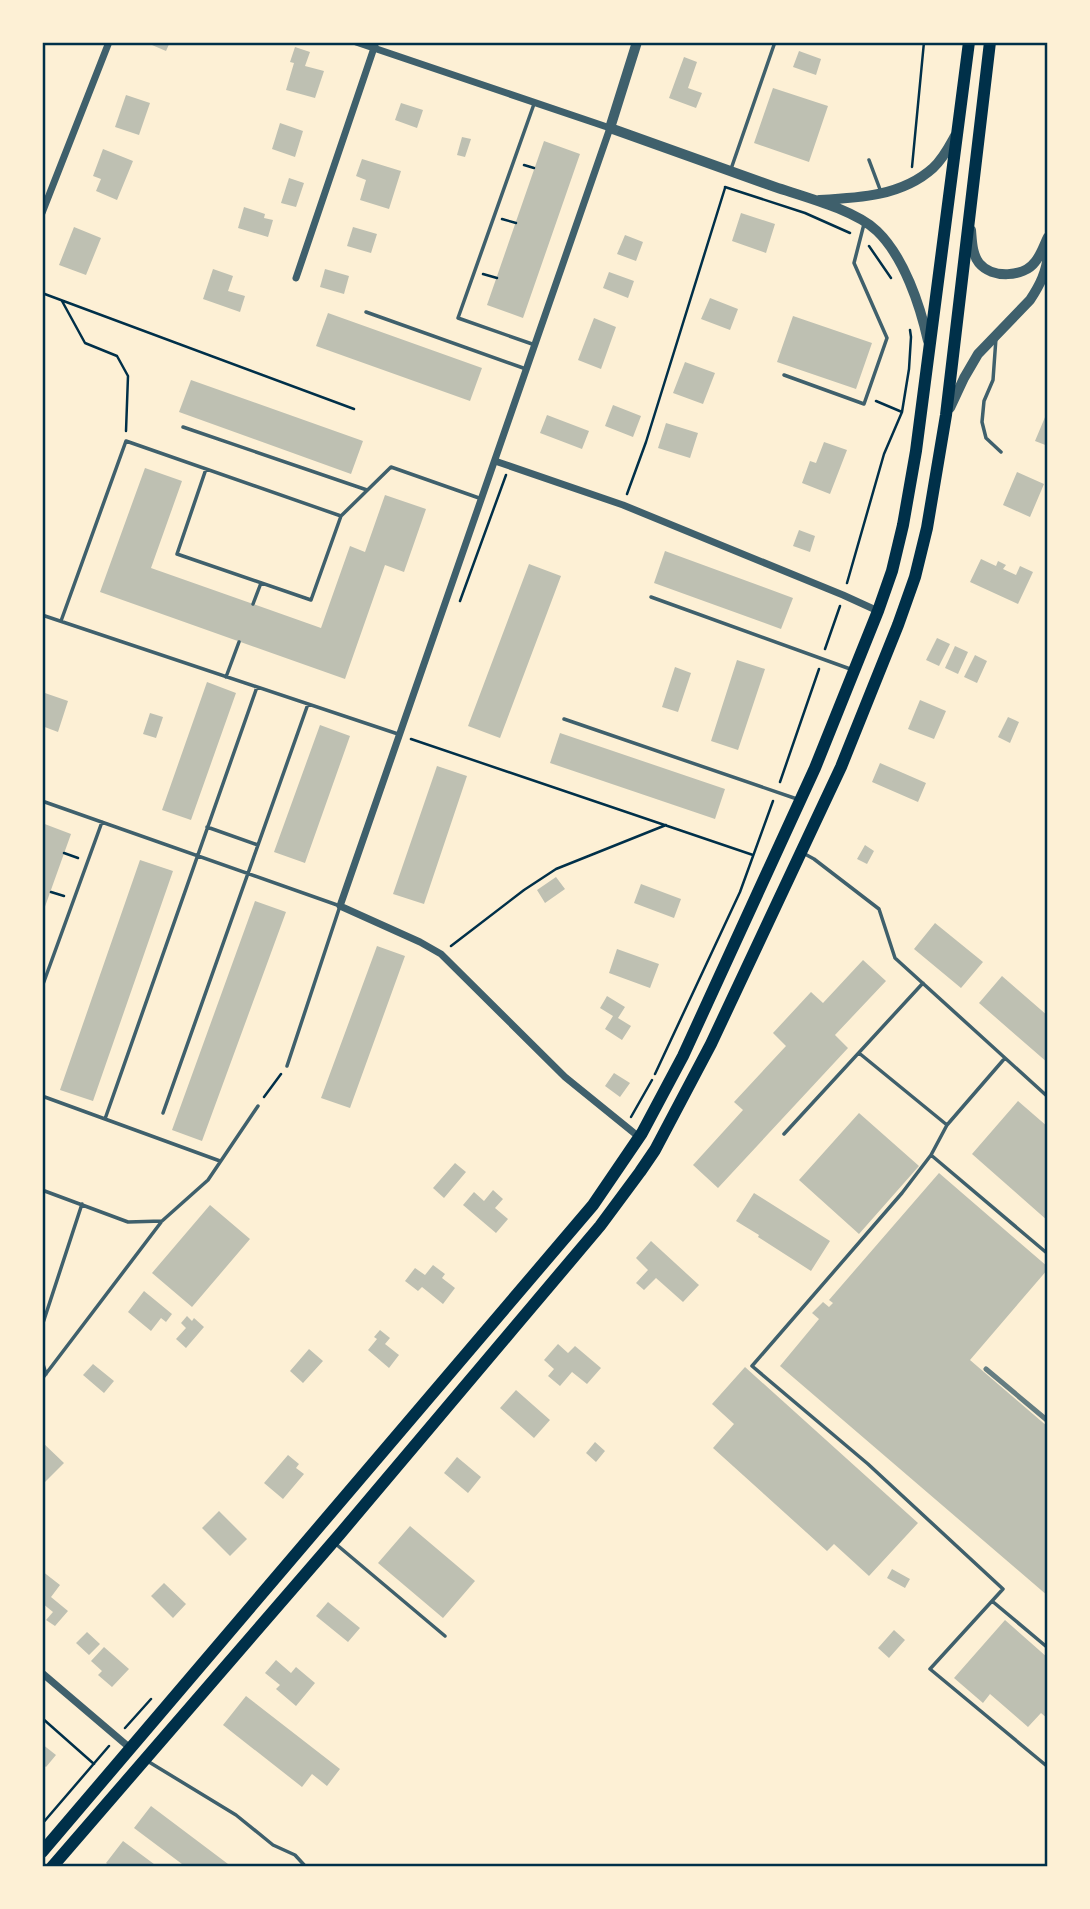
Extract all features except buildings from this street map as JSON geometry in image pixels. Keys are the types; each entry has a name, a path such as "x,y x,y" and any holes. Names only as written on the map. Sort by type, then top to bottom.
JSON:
{"main road":[{"path":"42,1852 593,1205 639,1138 683,1056 800,800 892,571 916,451 969,42"},
{"path":"52,1867 333,1542 600,1226 654,1150 711,1044 858,728 915,577 927,528 946,415 990,42"}],"street":[{"path":"42,214 109,42"},
{"path":"356,42 375,45 850,214 877,231 901,265 921,311 930,347"},
{"path":"637,42 610,128 340,906 441,954 565,1077 639,1138"},
{"path":"296,278 375,45"},
{"path":"815,201 866,198 912,182 933,168 946,153 958,130"},
{"path":"968,218 974,253 979,264 989,271 1014,274 1025,270 1034,264 1048,237"},
{"path":"946,415 978,354 1030,300 1037,289 1046,269 1048,253"},
{"path":"495,461 623,505 878,611"},
{"path":"42,1673 130,1748"}],"lane":[{"path":"730,171 775,42"},
{"path":"534,102 458,318 535,345"},
{"path":"869,160 882,194"},
{"path":"784,375 864,404 887,338 854,264 865,222"},
{"path":"366,312 526,369"},
{"path":"996,336 993,380 984,401 982,422 986,438 1001,452"},
{"path":"183,427 367,490"},
{"path":"61,621 126,441 341,516"},
{"path":"206,469 177,554 311,600 341,516 391,467 481,499"},
{"path":"253,604 261,583"},
{"path":"651,597 854,671"},
{"path":"42,615 398,734"},
{"path":"226,677 239,642"},
{"path":"105,1119 257,687"},
{"path":"163,1113 308,704"},
{"path":"564,719 800,800"},
{"path":"42,801 340,906 286,1066"},
{"path":"42,987 102,822"},
{"path":"207,827 258,845"},
{"path":"801,852 879,909 895,958 1048,1097"},
{"path":"784,1134 923,983"},
{"path":"859,1053 947,1125"},
{"path":"1005,1058 947,1125 931,1155 902,1193 752,1366 868,1464 1003,1589 930,1669 1048,1767"},
{"path":"1039,1089 1048,1091"},
{"path":"42,1096 220,1161"},
{"path":"42,1379 162,1221 208,1180 258,1106"},
{"path":"931,1155 1048,1254"},
{"path":"42,1190 128,1222 162,1221"},
{"path":"42,1326 82,1204"},
{"path":"42,1361 46,1374"},
{"path":"333,1542 444,1636"},
{"path":"992,1601 1048,1648"},
{"path":"144,1759 236,1815 273,1844 295,1855 306,1867"}],"path":[{"path":"912,167 924,42"},
{"path":"623,505 646,442 730,171"},
{"path":"725,187 806,213 861,238 892,278"},
{"path":"42,293 354,409"},
{"path":"62,301 85,343 117,356 128,376 126,441"},
{"path":"626,1127 655,1074 740,892 777,792 843,595 884,454 902,412 909,369 909,325"},
{"path":"867,397 902,412"},
{"path":"398,734 753,855"},
{"path":"441,954 524,890 556,869 666,825"},
{"path":"64,853 88,861"},
{"path":"51,892 74,900"},
{"path":"258,1106 286,1066"},
{"path":"42,1824 153,1697"},
{"path":"42,1718 94,1764"}],"railway":[{"path":"986,1369 1048,1421"}]}
